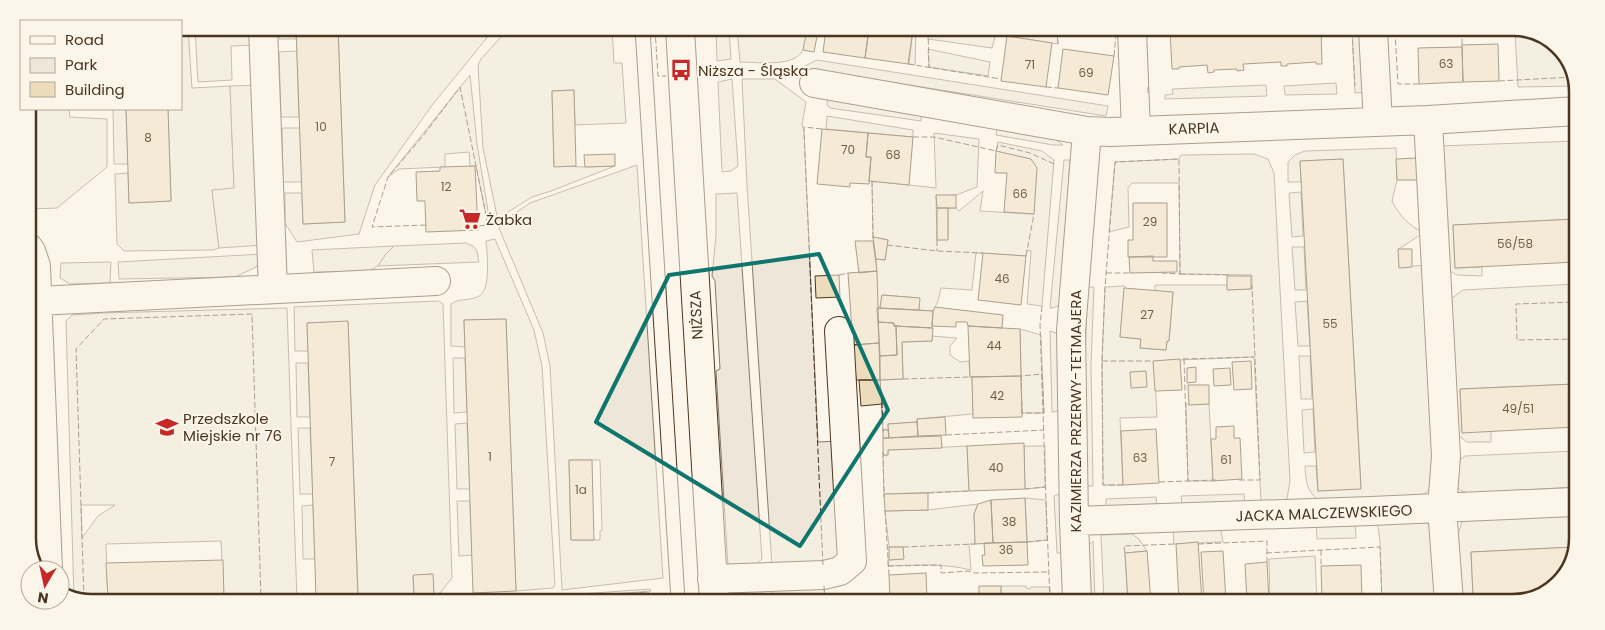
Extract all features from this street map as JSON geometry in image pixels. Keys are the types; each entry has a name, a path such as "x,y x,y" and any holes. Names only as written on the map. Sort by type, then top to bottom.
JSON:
{"street":[{"path":"263,36 274,289"},
{"name":"NIŻSZA","path":"680,36 713,590"},
{"path":"1132,36 1136,131"},
{"path":"1373,36 1378,122"},
{"name":"KARPIA","path":"814,83 1086,131 1136,131 1428,120 1569,111"},
{"path":"1428,120 1446,456 1442,508 1448,594"},
{"name":"KAZIMIERZA PRZERWY-TETMAJERA","path":"1077,594 1071,331 1086,131"},
{"path":"36,266 48,560"},
{"path":"38,301 436,281"},
{"path":"713,590 840,572 852,561 838,330"},
{"name":"JACKA MALCZEWSKIEGO","path":"1074,521 1569,502"}],"highlighted area":[{"path":"819,254 888,410 800,546 596,422 669,275"}],"green space":[{"path":"182,36 189,36 192,88 230,86 234,189 212,190 219,248 213,250 124,251 117,244 115,174 128,173 129,203 171,201 168,110 182,110"},
{"path":"195,36 256,36 257,45 231,46 232,80 198,82"},
{"path":"279,36 296,36 296,39 279,39"},
{"path":"338,36 488,36 433,104 375,185 359,234 297,242 285,223 285,193 302,193 303,224 345,222"},
{"path":"502,36 612,36 614,63 622,63 626,123 575,125 574,90 552,91 554,166 615,166 532,197 508,212 498,221 483,148 478,65"},
{"path":"716,36 729,36 731,59 717,61"},
{"path":"738,36 806,36 801,53 789,60 764,63 740,62"},
{"path":"912,36 916,36 915,65 909,64"},
{"path":"928,36 995,36 992,48 928,39"},
{"path":"1007,36 1057,36 1058,44"},
{"path":"1352,36 1364,36 1366,92 1355,93"},
{"path":"1515,36 1531,39 1550,50 1565,71 1569,86 1518,87"},
{"path":"928,49 990,62 988,76 929,67"},
{"path":"297,51 299,117 281,117 279,52"},
{"path":"817,60 1108,106 1106,116 801,68"},
{"path":"470,75 477,144 490,223 488,225 476,166 470,166 469,152 445,154 445,167 399,169 388,177"},
{"path":"732,79 738,166 731,171 722,172 718,82"},
{"path":"742,79 775,79 806,102 802,125 804,131 818,442 839,441 838,557 823,565 772,567 747,185"},
{"path":"1336,83 1337,94 1285,95 1284,86"},
{"path":"1266,85 1267,96 1165,99 1165,95 1173,94 1172,89"},
{"path":"828,92 922,108 921,121 830,108 827,105"},
{"path":"36,110 69,110 70,117 107,119 107,167 57,208 36,209"},
{"path":"113,110 126,110 128,164 114,164"},
{"path":"827,116 913,130 913,137 826,129"},
{"path":"999,120 1042,129 1063,145 996,135"},
{"path":"282,128 300,128 302,182 283,182"},
{"path":"934,133 979,139 977,187 956,195 936,196 937,240 948,239 948,208 956,208 959,211 983,191 980,211 1034,214 996,151 998,142 1042,151 1054,160 1042,306 1027,304 1031,251 1027,250 1026,256 976,253 972,290 941,288 933,311 919,310 919,298 882,295 880,308 877,308 876,259 885,260 888,240 873,237 872,181 936,188"},
{"path":"1569,141 1569,219 1453,225 1455,268 1482,267 1482,276 1457,275 1448,270 1438,146"},
{"path":"1396,148 1397,180 1392,201 1405,220 1423,233 1399,249 1399,267 1429,265 1435,481 1428,491 1420,496 1318,500 1311,493 1307,485 1305,466 1316,466 1318,491 1361,488 1343,159 1300,161 1301,182 1288,182 1288,162 1295,155 1305,151"},
{"path":"1254,154 1268,159 1274,173 1290,481 1287,499 1277,502 1261,501 1254,357 1154,361 1157,417 1120,418 1123,485 1103,485 1102,361 1105,287 1125,286 1120,337 1141,339 1140,348 1166,350 1167,341 1169,341 1173,292 1155,291 1155,285 1227,285 1228,289 1252,289 1252,275 1180,274 1179,183 1132,183 1128,188 1129,227 1109,232 1115,162 1179,159 1181,155"},
{"path":"1064,160 1070,160 1061,305 1050,308"},
{"path":"637,165 663,578 562,590 550,366 543,333 499,228 511,216 530,203","holes":["569,460 600,460 602,530 600,531 600,540 571,540"]},
{"path":"1301,192 1303,236 1292,237 1289,193"},
{"path":"737,193 762,559 754,566 728,566 716,371 720,369 715,281 712,276 716,235 716,194"},
{"path":"495,239 534,330 542,366 555,585 553,588 516,591 506,319 464,320 465,347 451,346 451,304 482,294 488,272 486,241"},
{"path":"394,246 378,266 369,271 314,272 312,250"},
{"path":"1292,247 1304,247 1306,290 1295,290"},
{"path":"263,254 256,267 235,277 119,279 118,262"},
{"path":"111,262 110,283 70,284 60,278 61,263"},
{"path":"1569,284 1569,384 1460,389 1462,432 1491,431 1491,442 1467,442 1455,433 1451,299 1463,290"},
{"path":"1087,287 1094,287 1091,365 1093,486 1086,486 1085,371"},
{"path":"439,301 443,304 452,578 440,593 434,594 432,574 413,576 414,594 358,594 348,322 307,323 308,351 295,351 294,307"},
{"path":"1307,301 1310,346 1298,346 1295,302"},
{"name":"Przedszkole Miejskie nr 76","path":"287,308 297,594 224,594 221,541 106,544 108,594 74,591 66,321 72,315","holes":["81,505 115,505 98,516 82,538"]},
{"path":"1020,329 1041,335 1044,413 1022,413"},
{"path":"1050,331 1059,334 1059,411 1052,412"},
{"path":"932,336 957,338 950,346 950,355 960,362 969,361 970,377 972,377 973,414 917,419 917,422 888,424 888,430 883,430 880,380 903,379 902,342 932,341"},
{"path":"1299,356 1310,356 1312,399 1301,399"},
{"path":"453,358 465,358 467,412 454,413"},
{"path":"296,363 308,363 310,417 297,417"},
{"path":"1186,404 1209,404 1213,481 1188,481"},
{"path":"1313,409 1315,452 1304,453 1302,410"},
{"path":"467,423 470,489 457,489 455,424"},
{"path":"298,428 310,428 313,494 300,494"},
{"path":"967,446 969,491 884,494 883,455 888,455 888,450"},
{"path":"1024,446 1045,446 1045,487 1025,489"},
{"path":"1569,451 1569,487 1469,493 1462,491 1456,487 1457,462 1465,456"},
{"path":"1062,493 1063,553 1057,553 1054,496"},
{"path":"1244,494 1245,503 1182,505 1181,496"},
{"path":"1156,497 1157,505 1106,508 1106,499"},
{"path":"1025,498 1046,500 1047,540 1027,542"},
{"path":"457,501 470,501 472,555 459,556"},
{"path":"978,504 974,514 975,544 969,544 971,570 940,565 888,566 888,560 903,559 903,547 889,547 885,511 928,510"},
{"path":"313,505 315,559 303,559 302,506"},
{"path":"1569,510 1568,547 1471,552 1473,594 1456,594 1455,543 1462,522 1477,514"},
{"path":"1423,518 1440,535 1443,594 1382,594 1380,542 1377,519"},
{"path":"1355,521 1356,538 1317,539 1316,522"},
{"path":"1173,530 1221,530 1223,542 1174,544"},
{"path":"1132,534 1139,539 1147,551 1125,553 1128,594 1104,594 1101,535"},
{"path":"1093,541 1095,594 1090,594 1088,546"},
{"path":"758,586 762,594 732,594 738,587"},
{"path":"824,586 825,594 772,594 772,587"},
{"path":"1001,586 1026,586 1026,588 1030,589 1031,587 1050,587 1050,594 1001,594"},
{"path":"650,589 651,591 613,594 580,594"}],"shaded area":[{"path":"259,85 264,245 219,248 212,190 234,188 230,86"},
{"path":"466,243 473,246 477,251 479,262 378,266 394,246"},
{"path":"1315,556 1317,594 1270,594 1269,559"},
{"path":"648,592 648,594 617,594"}],"building":[{"path":"296,36 338,36 345,222 303,224"},
{"path":"806,36 817,36 814,52 803,50"},
{"path":"825,36 868,36 865,58 823,52"},
{"path":"868,36 912,36 908,64 865,58"},
{"path":"1007,36 1052,43 1046,87 1001,81"},
{"path":"1170,36 1321,36 1322,64 1316,64 1316,62 1281,66 1281,62 1243,64 1244,70 1214,70 1214,72 1208,73 1207,65 1172,69"},
{"path":"1498,44 1499,81 1463,82 1462,45"},
{"path":"1462,47 1463,82 1419,84 1418,48"},
{"path":"1063,49 1114,56 1108,95 1058,88"},
{"path":"574,90 576,166 554,167 552,91"},
{"path":"126,110 168,110 171,201 129,203"},
{"path":"822,129 868,133 866,157 871,157 869,184 850,183 850,187 817,184"},
{"path":"868,133 913,137 909,185 869,181 871,157 866,157"},
{"path":"996,151 1031,159 1037,168 1034,214 1004,212 1007,173 995,173"},
{"path":"615,154 615,166 585,167 584,155"},
{"path":"1418,158 1418,180 1397,180 1396,159"},
{"path":"1343,159 1361,489 1318,491 1300,161"},
{"path":"475,166 478,230 426,232 425,201 417,201 416,172 440,171 440,167"},
{"path":"936,195 956,195 956,208 937,208"},
{"path":"1133,203 1167,203 1167,257 1128,257 1128,240 1133,240"},
{"path":"937,208 948,208 948,240 937,240"},
{"path":"1569,219 1569,262 1455,268 1453,225"},
{"path":"873,237 888,240 885,260 876,259"},
{"path":"855,241 873,241 877,271 859,273"},
{"path":"1398,249 1412,249 1412,267 1399,268"},
{"path":"983,253 1026,256 1021,305 978,300"},
{"path":"1153,256 1153,261 1177,261 1177,272 1130,273 1129,257"},
{"path":"877,271 879,343 853,345 848,273"},
{"path":"839,275 840,297 816,298 815,276"},
{"path":"1227,276 1251,276 1251,289 1227,290"},
{"path":"1124,288 1173,292 1169,341 1167,341 1166,350 1140,348 1141,339 1120,337"},
{"path":"882,295 920,298 919,310 880,308"},
{"path":"935,307 1003,315 1002,328 968,326 967,322 956,322 956,327 932,326"},
{"path":"877,308 933,311 932,328 894,326 894,323 878,322"},
{"path":"506,319 516,591 473,593 464,320"},
{"path":"348,321 358,594 316,594 307,323"},
{"path":"878,322 894,323 894,326 896,326 897,355 880,356"},
{"path":"896,326 933,328 932,341 902,342 903,379 880,380 880,356 897,355"},
{"path":"968,326 1020,329 1021,376 970,377"},
{"path":"879,343 880,380 856,380 853,345"},
{"path":"1180,359 1182,390 1155,391 1153,361"},
{"path":"1251,361 1252,389 1234,390 1232,362"},
{"path":"1196,367 1196,382 1187,383 1187,368"},
{"path":"1230,368 1231,385 1214,386 1213,369"},
{"path":"1146,371 1147,387 1131,388 1130,372"},
{"path":"1021,376 1022,417 973,418 972,377"},
{"path":"859,380 880,380 882,404 861,406"},
{"path":"1569,384 1569,427 1462,433 1460,389"},
{"path":"1188,385 1209,385 1209,404 1189,405"},
{"path":"945,417 946,435 918,436 917,419"},
{"path":"917,422 918,436 889,438 888,424"},
{"path":"1234,426 1234,438 1240,438 1242,479 1213,481 1211,439 1216,439 1216,427"},
{"path":"1156,429 1159,483 1123,485 1121,431"},
{"path":"883,430 888,430 889,438 883,438"},
{"path":"941,436 942,448 888,450 888,455 883,455 883,438"},
{"path":"1024,443 1025,489 969,491 967,446"},
{"path":"569,460 592,460 594,540 571,540"},
{"path":"928,493 928,510 885,511 884,494"},
{"path":"1025,498 1027,542 993,543 991,500"},
{"path":"991,500 993,543 975,544 974,514 978,504"},
{"path":"1027,542 1028,565 983,566 982,555 985,555 984,543"},
{"path":"1198,542 1201,594 1179,594 1176,544"},
{"path":"889,547 903,547 904,559 889,560"},
{"path":"1568,547 1563,563 1550,580 1531,591 1503,594 1473,594 1471,552"},
{"path":"1147,551 1150,594 1128,594 1125,553"},
{"path":"1223,551 1226,594 1204,594 1201,552"},
{"path":"223,560 224,594 108,594 106,563"},
{"path":"1267,562 1269,594 1247,594 1245,564"},
{"path":"1361,565 1362,594 1322,594 1321,566"},
{"path":"926,573 927,594 890,594 889,575"},
{"path":"433,574 434,594 414,594 413,575"},
{"path":"979,586 1001,586 1001,594 979,594"}],"tram line":[{"path":"635,36 671,594"},
{"path":"650,36 685,594"}],"fence":[{"path":"655,36 658,76 666,76"},
{"path":"928,36 929,67"},
{"path":"1057,36 1058,44"},
{"path":"1114,56 1116,36"},
{"path":"1352,36 1355,86"},
{"path":"1395,36 1398,84 1419,84"},
{"path":"1462,36 1462,45"},
{"path":"908,64 1001,79"},
{"path":"1499,81 1567,77"},
{"path":"426,225 372,227 388,177 423,136 460,87 488,225 478,226"},
{"path":"1046,87 1058,88"},
{"path":"1148,87 1148,95"},
{"path":"822,129 804,127 823,566"},
{"path":"913,137 934,137 996,151 998,145 1030,153 1054,164"},
{"path":"1123,485 1103,485 1102,361 1105,287 1115,162 1179,159 1180,274 1162,273"},
{"path":"872,181 873,238"},
{"path":"1026,256 1034,214"},
{"path":"937,240 937,251"},
{"path":"887,245 937,251 983,253"},
{"path":"839,275 848,273"},
{"path":"1106,273 1132,273"},
{"path":"1180,274 1230,275"},
{"path":"1239,480 1260,480 1252,286"},
{"path":"1569,302 1516,304 1517,340 1569,339"},
{"path":"1042,306 1040,325 1050,594"},
{"path":"84,593 76,349 104,319 252,314 261,594"},
{"path":"1183,359 1254,357"},
{"path":"1184,359 1188,481"},
{"path":"1102,361 1153,361"},
{"path":"1042,374 1044,413 1022,413 1021,376 1042,374"},
{"path":"903,379 970,377"},
{"path":"882,402 883,432"},
{"path":"946,435 1044,430"},
{"path":"883,452 884,497"},
{"path":"1159,482 1216,480"},
{"path":"1025,489 1045,487"},
{"path":"928,493 969,491"},
{"path":"885,510 889,575"},
{"path":"1027,542 1047,540"},
{"path":"1198,544 1267,541 1267,562"},
{"path":"903,547 975,544"},
{"path":"1125,553 1124,546 1176,544"},
{"path":"1266,553 1380,547 1382,594"},
{"path":"1321,550 1321,566"},
{"path":"888,566 941,565 941,573 968,571 975,573 1048,572"},
{"path":"824,586 825,594"},
{"path":"620,594 648,592 648,594"}],"place":[{"name":"Niższa - Śląska","path":"681,70"},
{"name":"Żabka","path":"470,219"},
{"name":"Przedszkole Miejskie nr 76","path":"167,427"}]}
